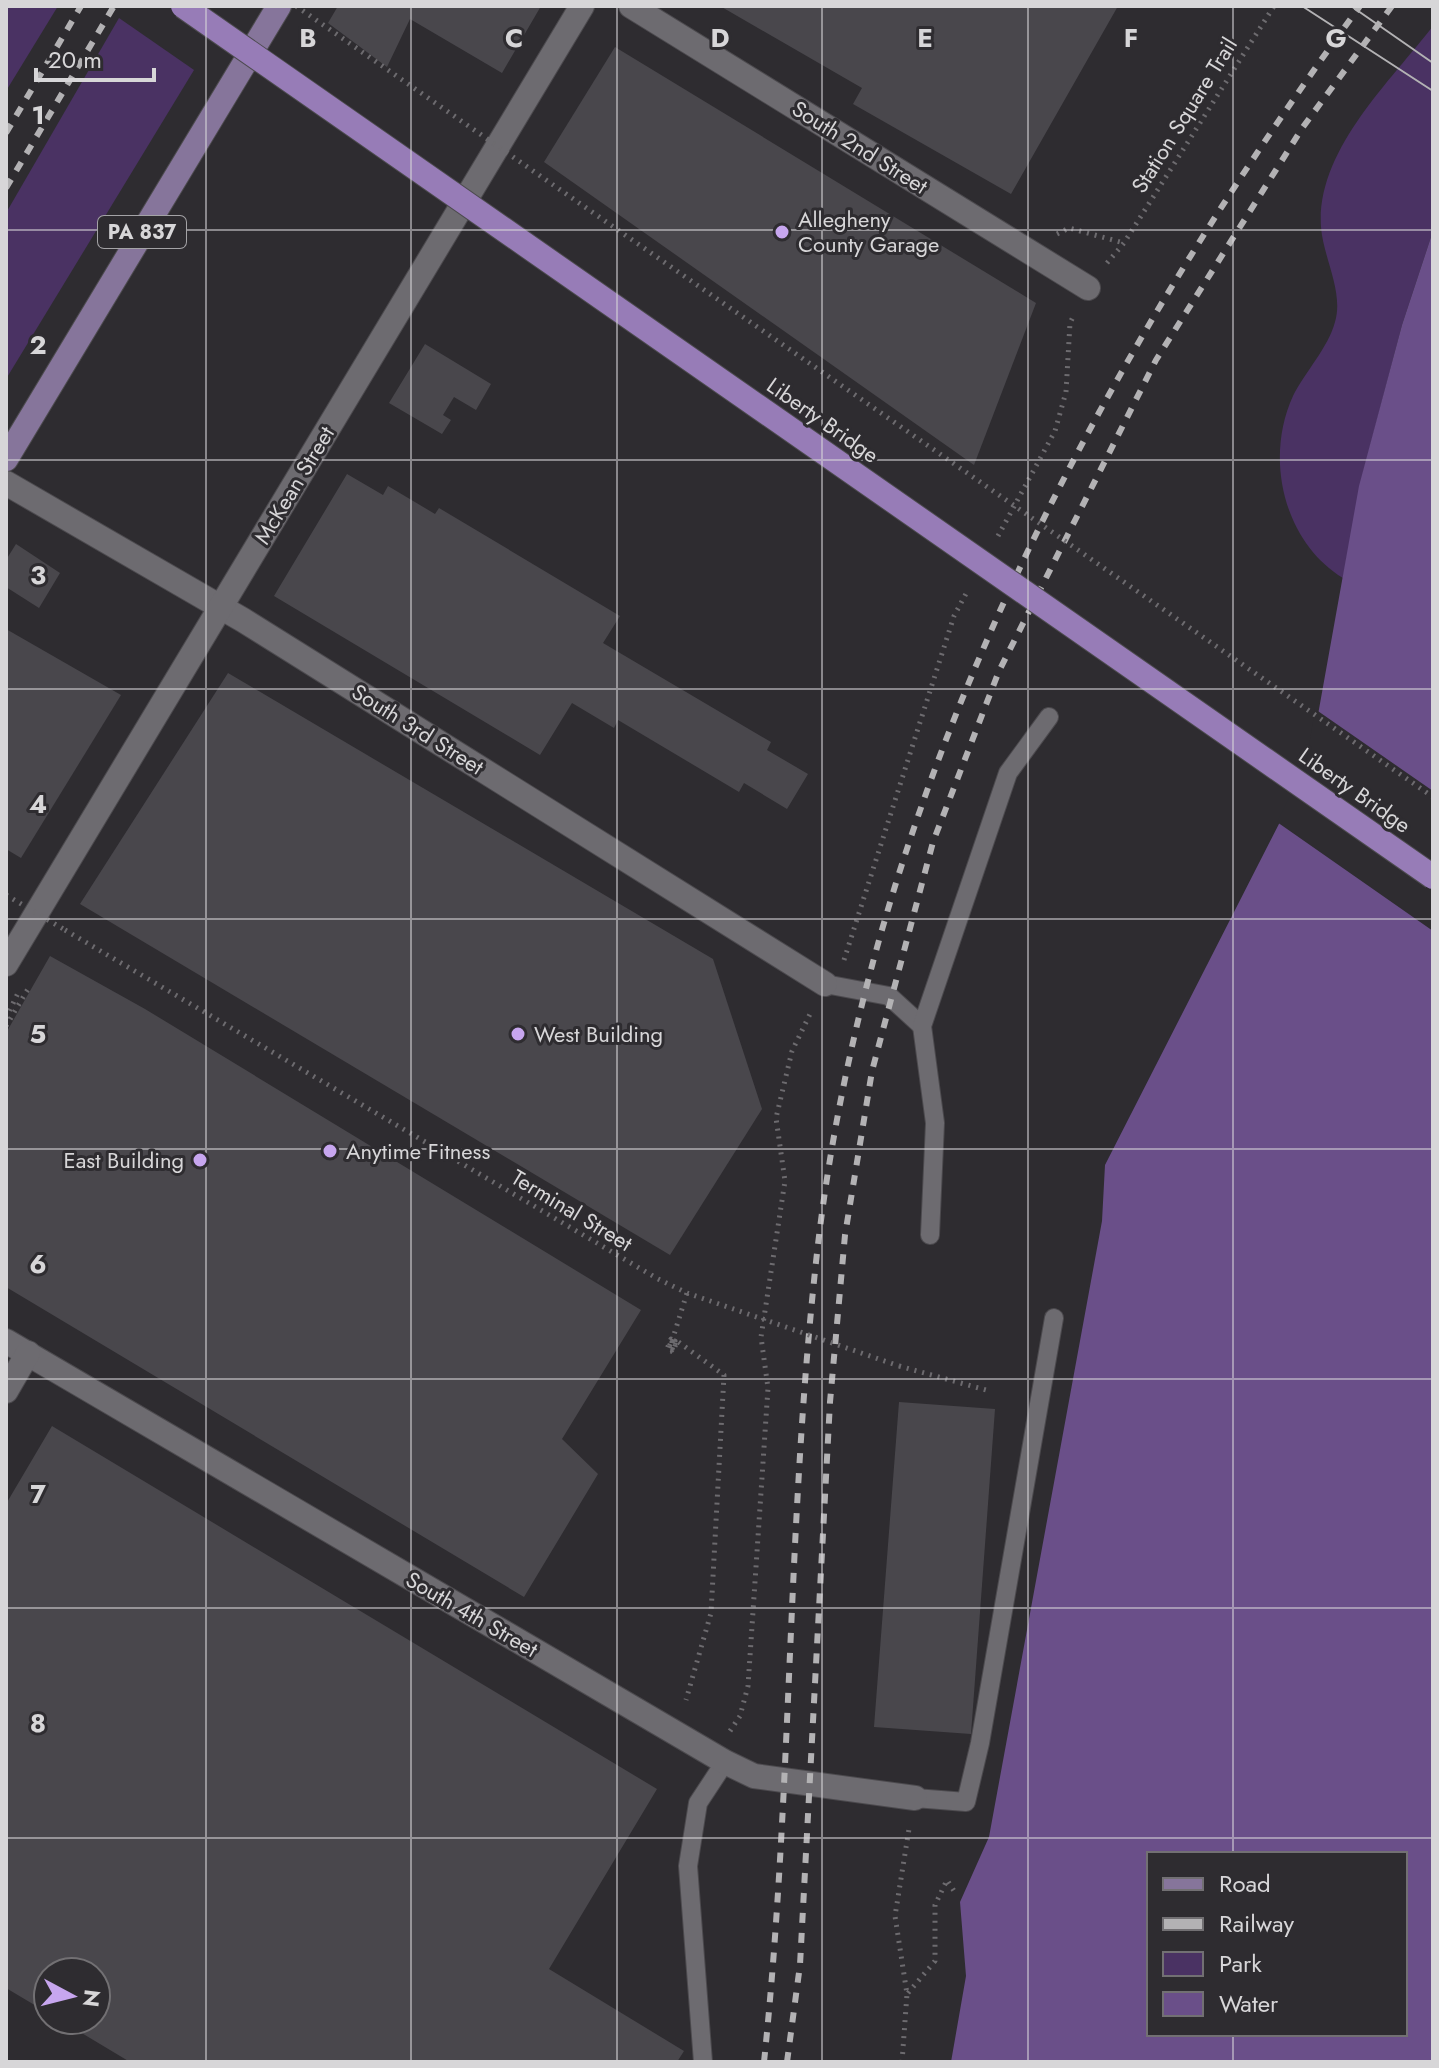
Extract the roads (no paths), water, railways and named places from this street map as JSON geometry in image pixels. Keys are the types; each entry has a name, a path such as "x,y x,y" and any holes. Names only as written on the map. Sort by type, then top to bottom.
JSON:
{"highway":[{"name":"Liberty Bridge","path":"183,6 1433,877"}],"main road":[{"name":"PA 837","path":"6,459 279,6"}],"street":[{"name":"McKean Street","path":"6,964 582,6"},
{"name":"South 2nd Street","path":"631,6 1088,288"},
{"name":"South 3rd Street","path":"6,483 220,608 825,984"},
{"name":"South 4th Street","path":"6,1341 725,1762 754,1776 915,1798"},
{"path":"6,1391 28,1353"}],"lane":[{"path":"930,1235 935,1123 922,1026 1008,773 1049,717"},
{"path":"825,984 889,996 922,1026"},
{"name":"South 4th Street","path":"915,1798 966,1802 980,1743 1054,1318"},
{"path":"703,2062 688,1866 698,1803 725,1762"}],"water":[{"path":"1433,231 1433,2062 951,2062 966,1976 960,1902 989,1837 1102,1221 1105,1165 1309,765 1359,486 1402,325"}],"tram line":[{"path":"1302,6 1433,91"},
{"path":"1351,6 1433,63"}],"railway":[{"path":"6,133 81,6"},
{"path":"6,188 114,6"},
{"path":"764,2062 780,1862 800,1462 816,1262 843,1091 884,923 939,759 1005,600 1082,444 1168,293 1261,147 1360,6"},
{"path":"787,2062 800,1965 830,1402 845,1235 872,1071 933,842 999,671 1156,360 1303,127 1392,6"}],"place":[{"name":"Allegheny County Garage","path":"782,232"},
{"name":"West Building","path":"518,1034"},
{"name":"Anytime Fitness","path":"330,1151"},
{"name":"East Building","path":"200,1160"}]}
